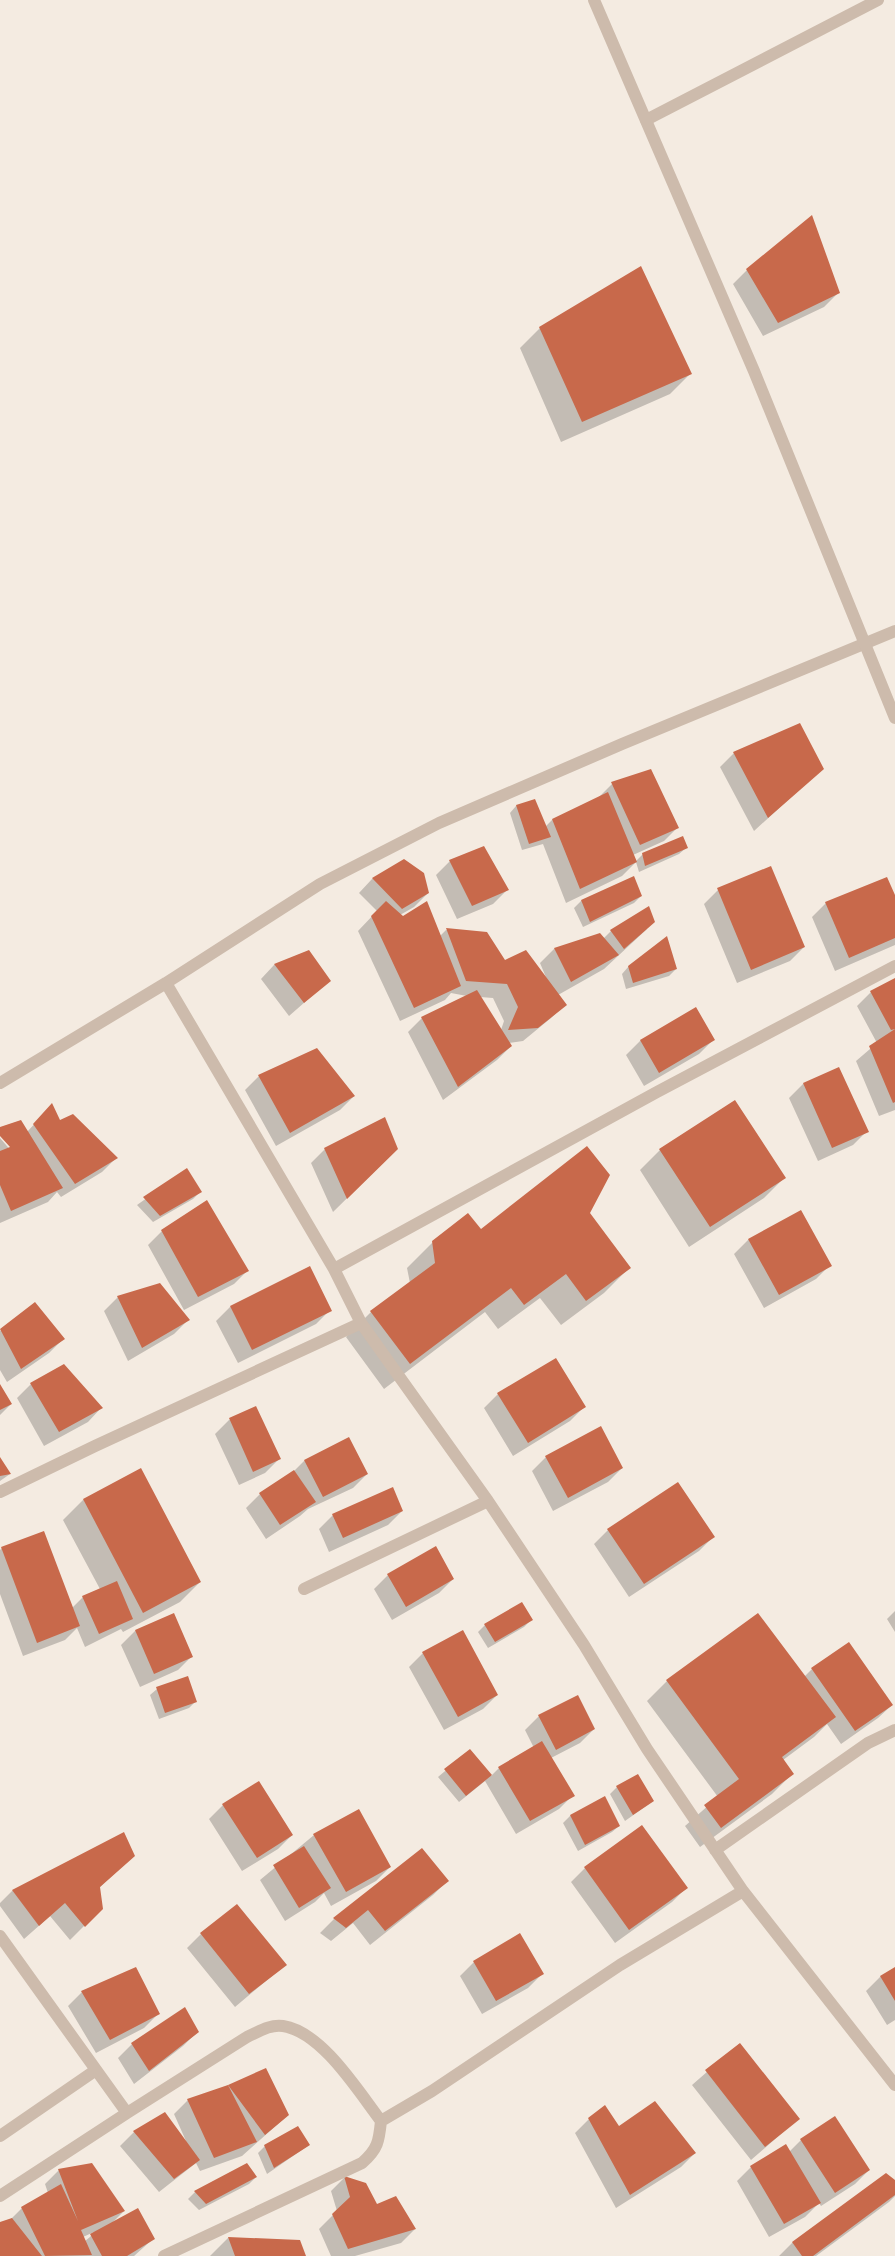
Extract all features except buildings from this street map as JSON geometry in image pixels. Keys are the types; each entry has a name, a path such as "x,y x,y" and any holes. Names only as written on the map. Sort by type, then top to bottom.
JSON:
{"street":[{"path":"594,0 754,371 895,718"},
{"path":"646,120 878,0"},
{"path":"0,1083 166,983 320,884 439,823 622,744 895,631"},
{"path":"334,1270 666,1088 895,966"},
{"path":"166,983 334,1270 360,1323 488,1501 584,1645 647,1749 743,1890 895,2085"},
{"path":"0,1492 360,1323"},
{"path":"304,1589 488,1501"},
{"path":"715,1850 868,1743 895,1730"},
{"path":"381,2121 432,2091 620,1965 743,1890"},
{"path":"0,1936 127,2114"},
{"path":"0,2196 247,2037 264,2028 281,2026 301,2031 317,2042 381,2121 379,2140 374,2153 362,2163 164,2256"},
{"path":"0,2136 96,2070"}]}
